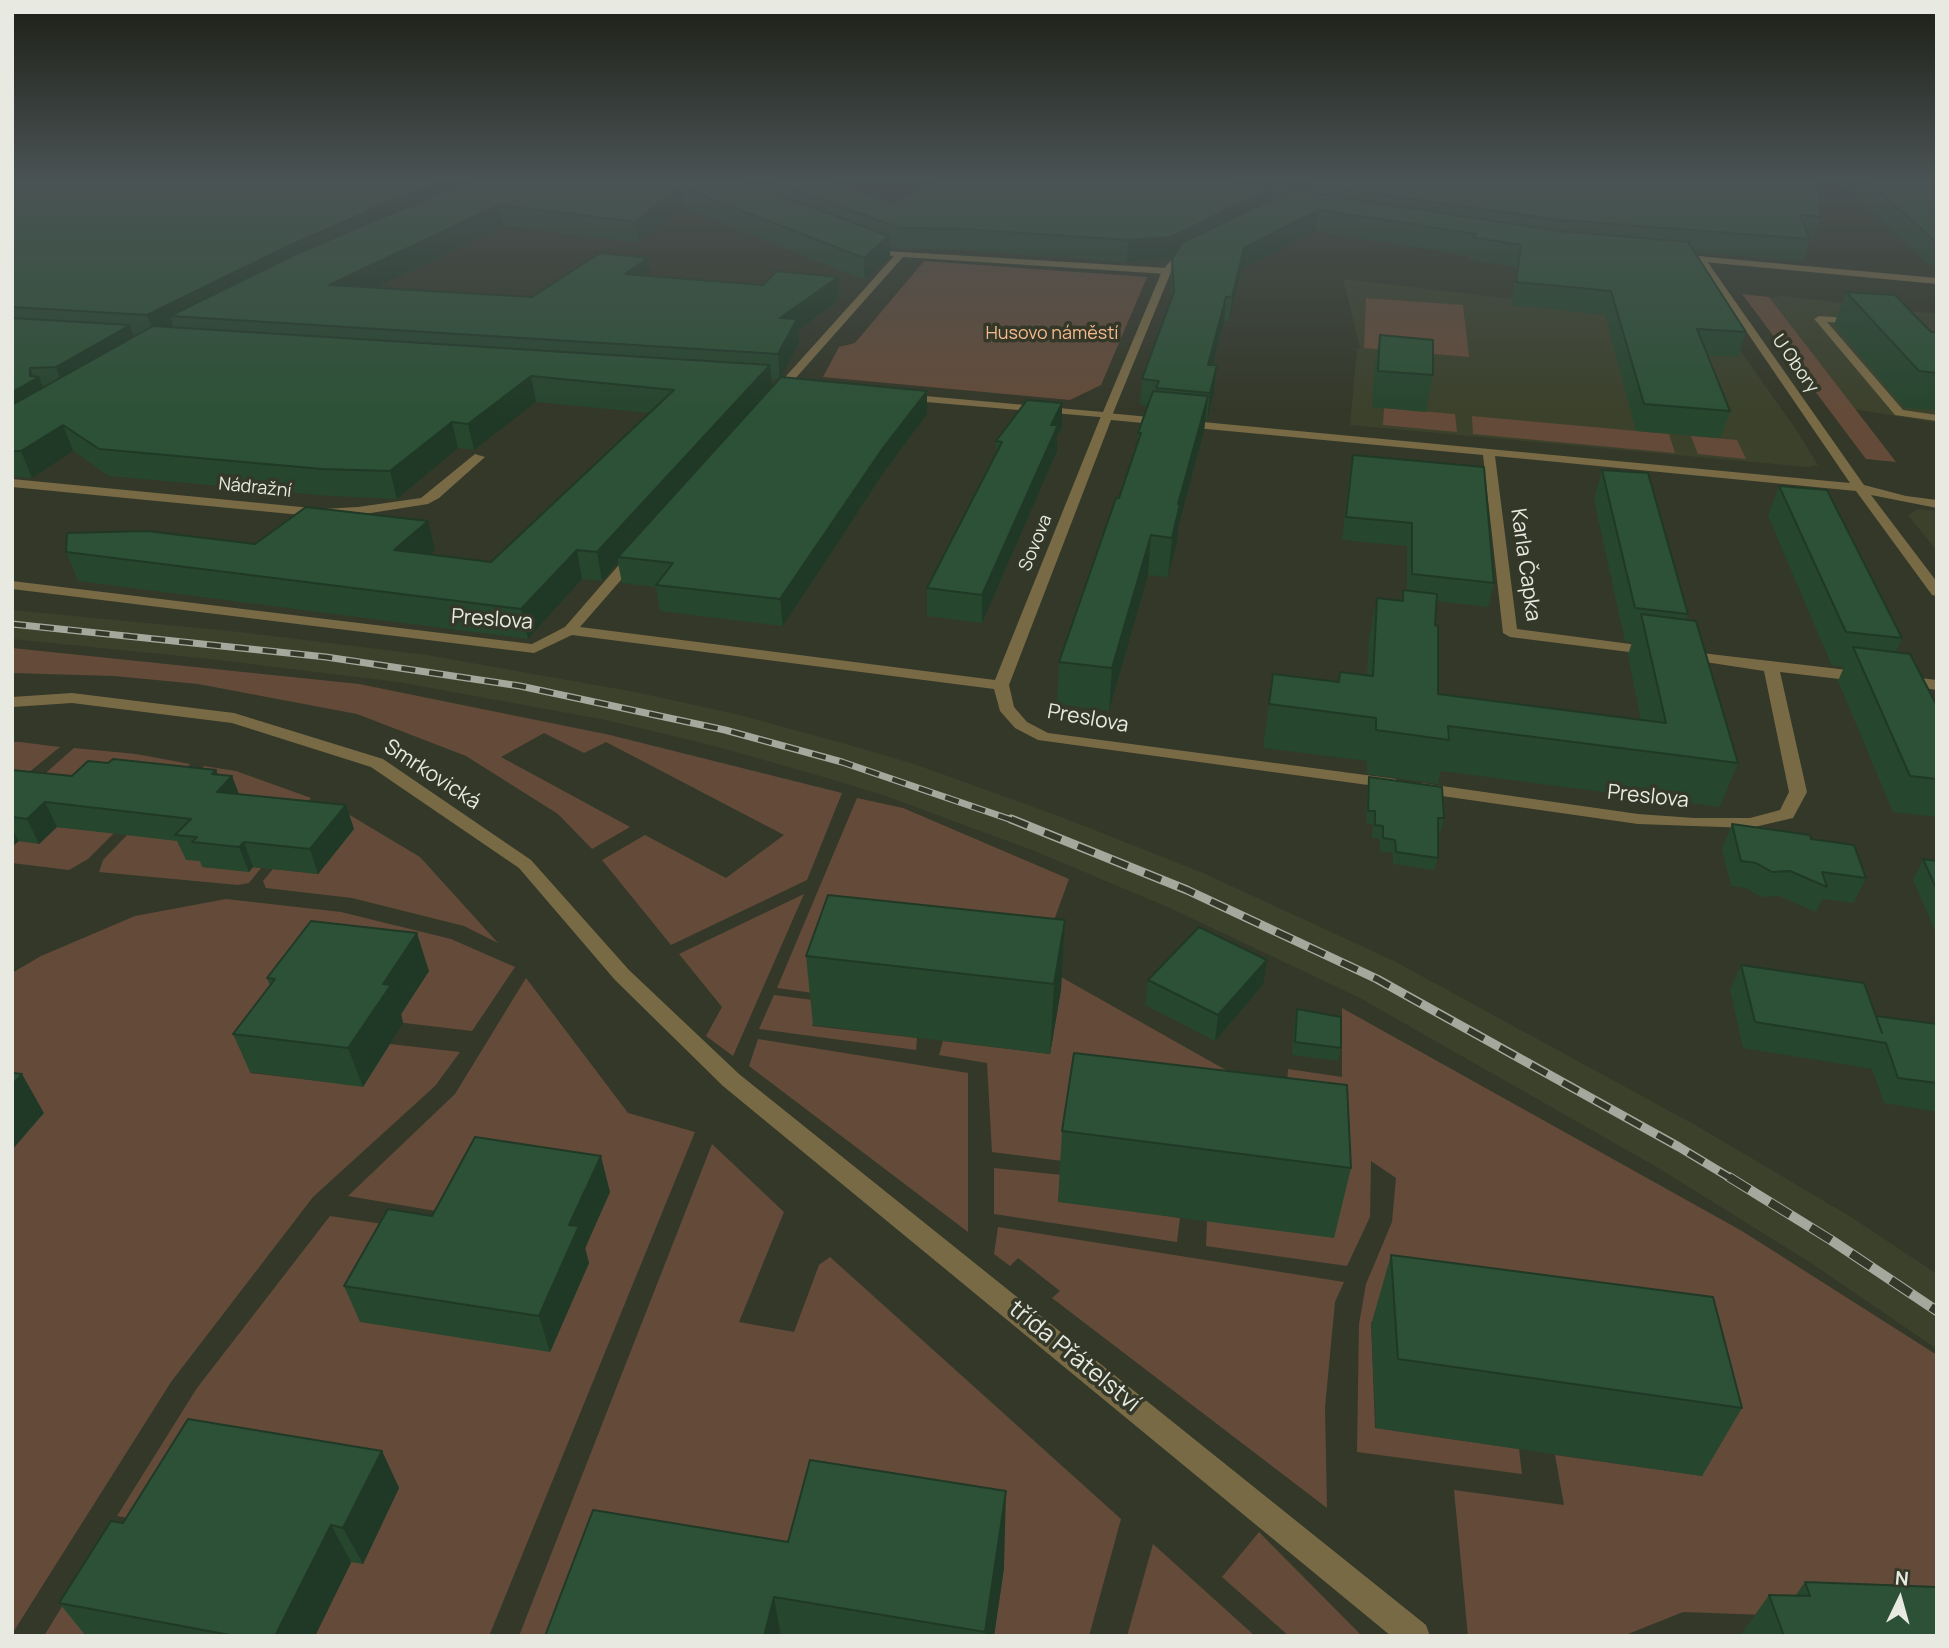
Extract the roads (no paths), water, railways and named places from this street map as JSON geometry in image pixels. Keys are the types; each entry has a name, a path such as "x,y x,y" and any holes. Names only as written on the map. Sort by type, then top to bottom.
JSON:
{"street":[{"path":"764,407 898,257"},
{"path":"970,257 1167,271 1183,257"},
{"path":"1677,257 1937,281"},
{"name":"U Obory","path":"1701,259 1860,488"},
{"name":"Sovova","path":"1000,685 1167,271"},
{"path":"1868,322 1819,319 1899,413 1937,418"},
{"path":"890,396 1860,488 1906,500 1937,504"},
{"name":"Karla Čapka","path":"1489,452 1510,633 1772,667"},
{"name":"Nádražní","path":"12,482 322,513 358,512 424,500 435,495 480,457"},
{"path":"1860,488 1937,592"},
{"path":"570,630 646,542"},
{"name":"Preslova","path":"12,585 534,649 570,630"},
{"path":"570,630 1000,685"},
{"path":"1772,667 1937,685"},
{"name":"Preslova","path":"1000,685 1006,708 1021,725 1044,737 1638,819 1750,823 1787,814 1798,792 1772,667"},
{"name":"Smrkovická","path":"12,702 72,698 234,718 377,763 525,864 622,975 731,1080"},
{"name":"třída Přátelství","path":"731,1080 1415,1636"}],"railway":[{"path":"12,624 326,657 520,686 725,730 842,762 1015,821"},
{"path":"1011,819 1187,890 1377,979 1732,1179"},
{"path":"1729,1177 1831,1240 1937,1311"}],"park label":[{"name":"Husovo náměstí","path":"1052,334"}]}
